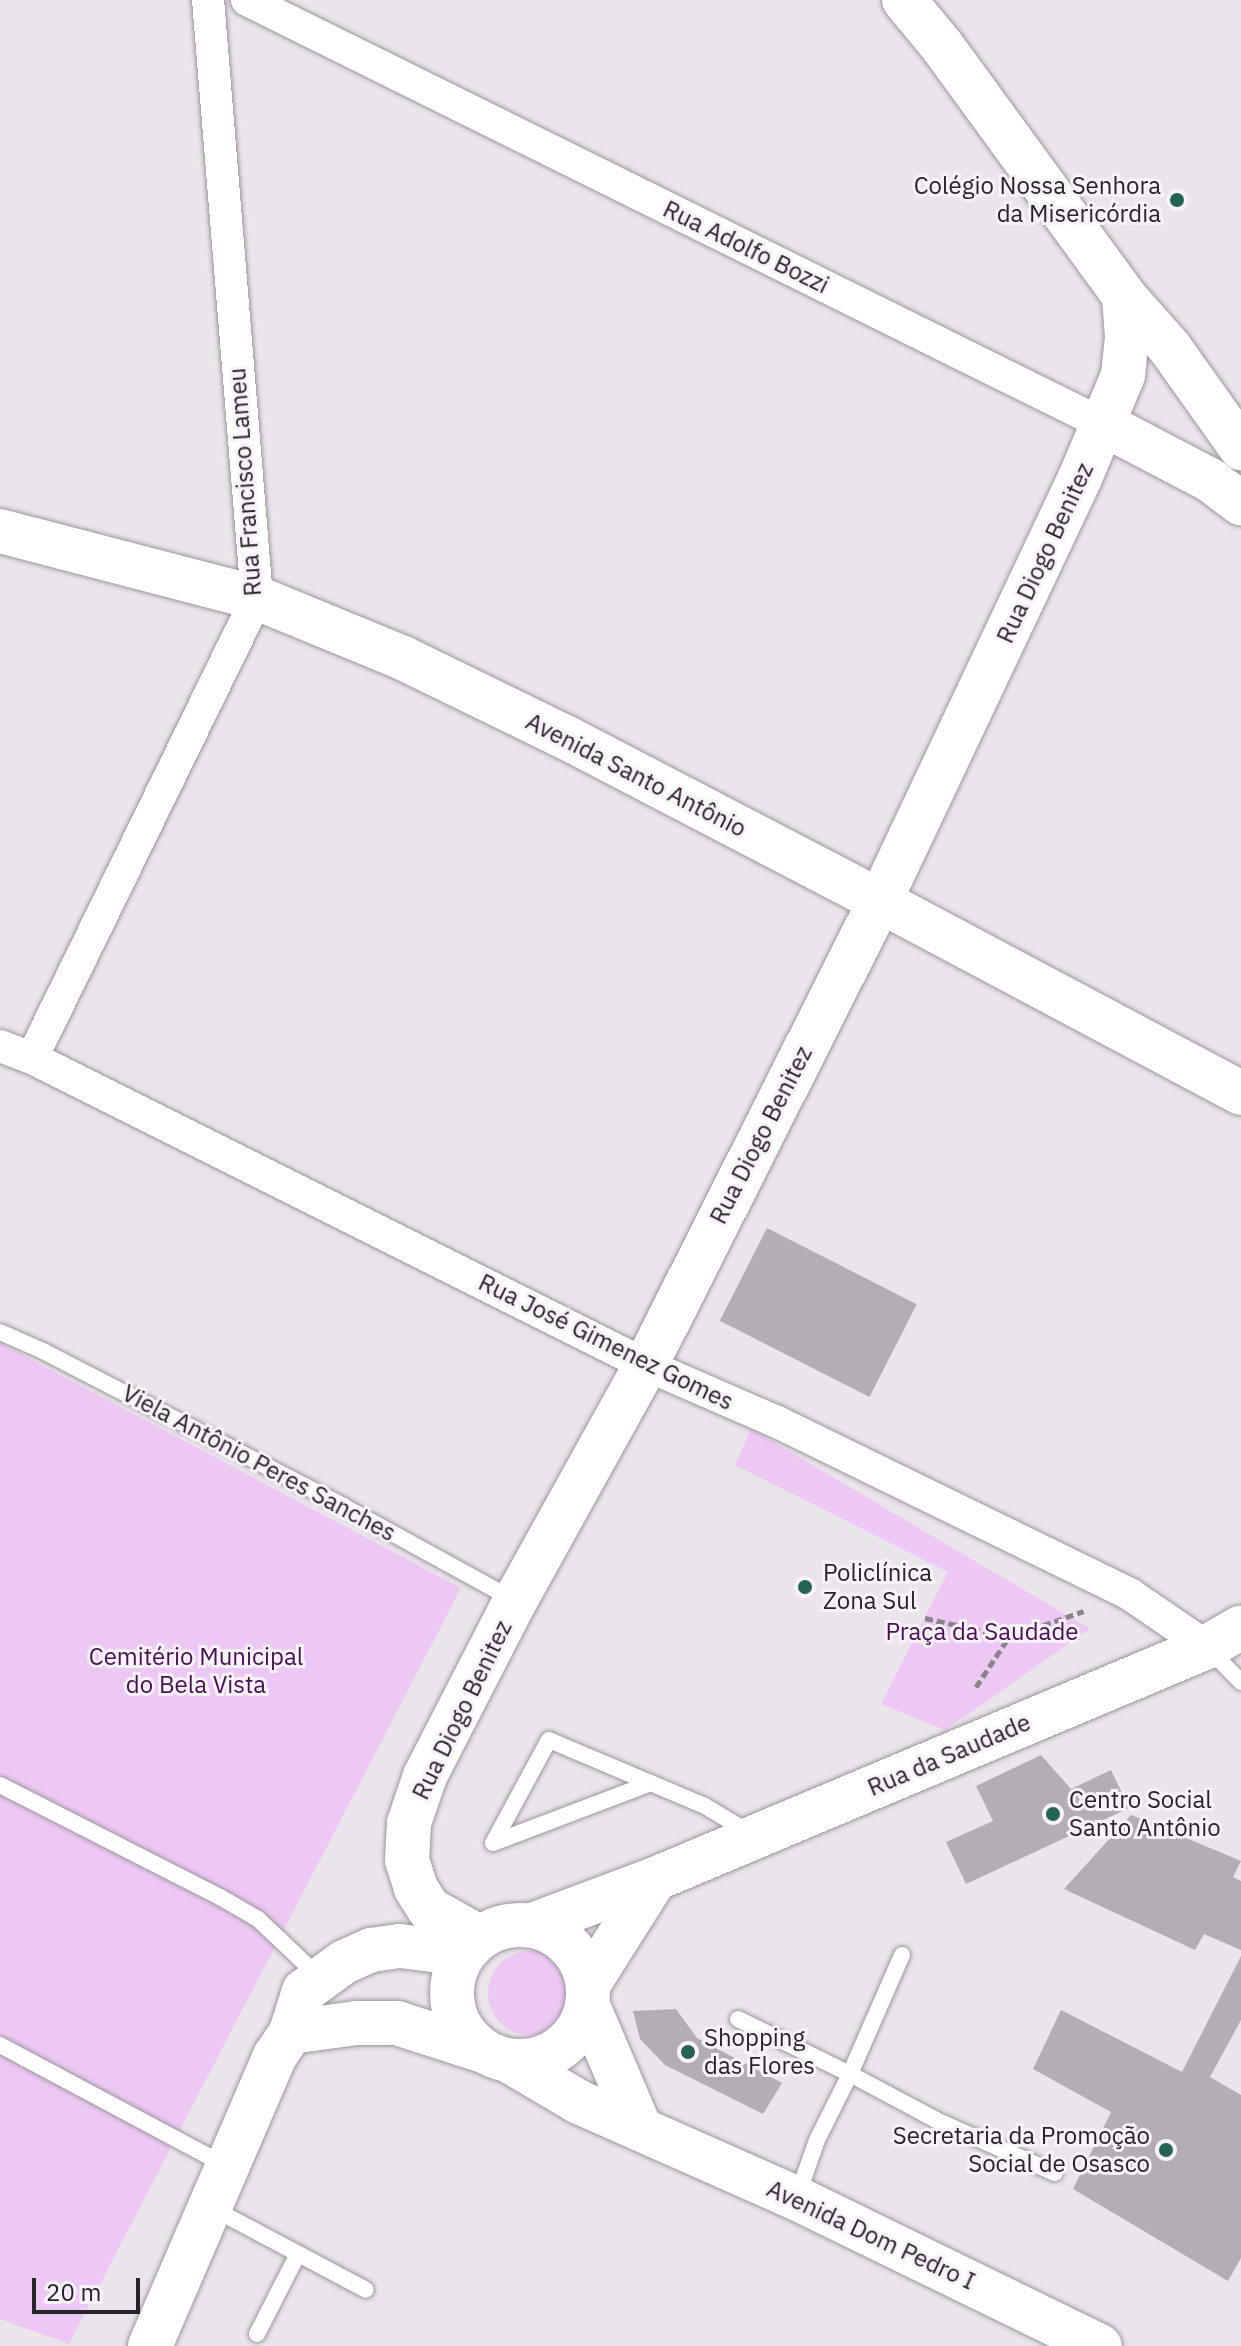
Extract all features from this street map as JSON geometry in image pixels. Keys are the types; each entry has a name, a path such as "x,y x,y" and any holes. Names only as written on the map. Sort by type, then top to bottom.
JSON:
{"street":[{"name":"Rua Francisco Lameu","path":"32,1058 257,598 208,0"},
{"name":"Rua Adolfo Bozzi","path":"247,0 1105,425 1226,492"},
{"path":"919,8 1124,296 1170,348 1241,448"},
{"name":"Rua Diogo Benitez","path":"471,1946 429,1909 416,1888 407,1861 409,1823 425,1776 515,1601 646,1365 880,901 1080,478 1105,425 1123,375 1127,337 1124,296"},
{"path":"1080,478 1107,469 1135,467 1226,492"},
{"name":"Avenida Santo Antônio","path":"0,531 257,598 403,658 567,738 1241,1093"},
{"name":"Rua José Gimenez Gomes","path":"0,1046 32,1058 646,1365 775,1421 1131,1595 1224,1637"},
{"name":"Rua da Saudade","path":"532,1925 655,1879 1224,1637"},
{"path":"291,2032 356,2023 397,2023 496,2056 549,2056 567,2044 580,2026 588,1996 655,1879"},
{"path":"496,2056 464,2034 454,2014 450,1991 455,1969 471,1946 511,1925 532,1925 553,1933 570,1946 582,1964 588,1996 640,2128"},
{"path":"150,2346 230,2167 275,2056 291,2032 304,1991 319,1977 371,1950 400,1946 471,1946"},
{"name":"Avenida Dom Pedro I","path":"496,2056 579,2102 796,2198 1100,2346"}],"lane":[{"name":"Viela Antônio Peres Sanches","path":"0,1332 316,1491 515,1601"},
{"path":"1224,1637 1241,1682"},
{"path":"651,1783 493,1843 549,1740 651,1783 705,1806 755,1837"},
{"path":"0,1785 258,1919 319,1977"},
{"path":"796,2198 817,2140 850,2074 902,1955"},
{"path":"738,2019 936,2120 1055,2173"},
{"path":"0,2045 230,2167"},
{"path":"210,2207 366,2290"},
{"path":"257,2334 298,2254"}],"path":[{"path":"925,1618 1009,1637 1131,1595"},
{"path":"976,1687 1009,1637"}],"green space":[{"name":"Cemitério Municipal do Bela Vista","path":"0,1343 461,1588 69,2344 0,2319"},
{"name":"Praça da Saudade","path":"751,1429 1090,1629 945,1730 881,1704 948,1572 735,1465"},
{"path":"530,1951 546,1954 560,1963 569,1977 572,1993 569,2009 560,2023 546,2032 530,2035 514,2032 500,2023 491,2009 488,1993 491,1977 500,1963 514,1954"}],"building":[{"path":"767,1228 917,1304 869,1397 720,1321"},
{"name":"Centro Social Santo Antônio","path":"1041,1755 1071,1789 1111,1770 1129,1808 966,1884 946,1842 993,1821 976,1786"},
{"path":"1131,1815 1241,1861 1233,1877 1241,1881 1241,1950 1204,1934 1195,1950 1064,1889"},
{"name":"Secretaria da Promoção Social de Osasco","path":"1241,1956 1241,2020 1210,2077 1241,2095 1241,2258 1228,2281 1073,2189 1111,2112 1033,2069 1061,2010 1182,2072"},
{"name":"Shopping das Flores","path":"676,2009 697,2038 782,2083 763,2114 665,2065 640,2039 633,2011"}],"place":[{"name":"Colégio Nossa Senhora da Misericórdia","path":"1177,200"},
{"name":"Policlínica Zona Sul","path":"805,1587"},
{"name":"Centro Social Santo Antônio","path":"1053,1814"},
{"name":"Shopping das Flores","path":"688,2052"},
{"name":"Secretaria da Promoção Social de Osasco","path":"1166,2150"}]}
